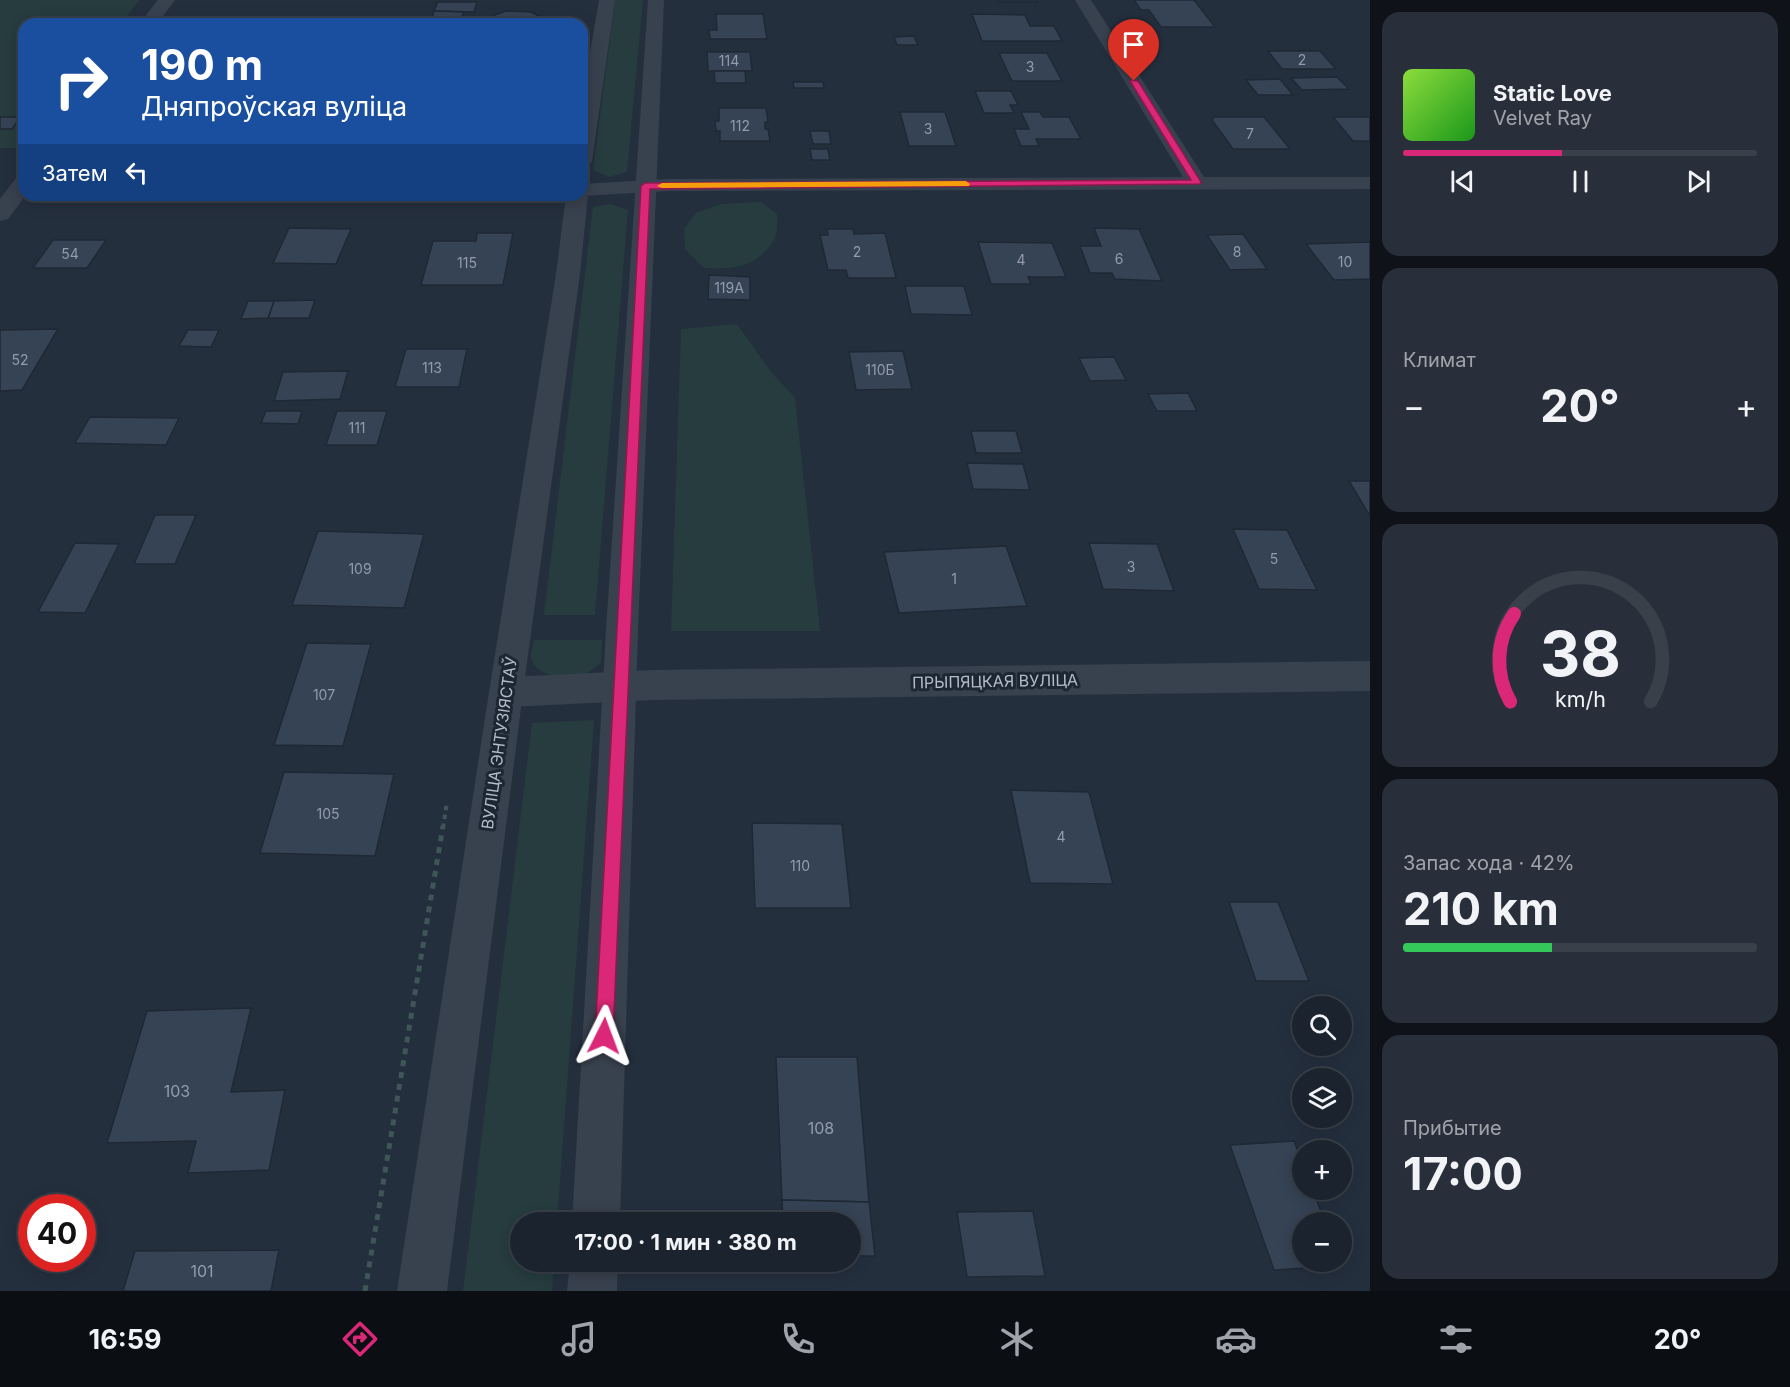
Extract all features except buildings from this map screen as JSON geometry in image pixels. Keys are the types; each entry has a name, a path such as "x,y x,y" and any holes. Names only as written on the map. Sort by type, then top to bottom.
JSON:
{"street":[{"path":"153,18 167,0"},
{"path":"588,122 607,0"},
{"path":"596,1212 620,686 656,0"},
{"path":"1083,0 1197,182"},
{"path":"588,190 645,186 1370,183"},
{"path":"0,214 17,189"},
{"name":"ВУЛІЦА ЭНТУЗІЯСТАЎ","path":"422,1291 506,692 568,274 576,201"},
{"name":"ПРЫПЯЦКАЯ ВУЛІЦА","path":"506,692 620,686 1370,676"},
{"path":"592,1291 593,1272"}],"green space":[{"path":"0,0 139,0 126,18 18,18 18,148 0,148"},
{"path":"615,0 643,0 627,172 609,177 593,170"},
{"path":"761,202 777,214 777,233 769,248 753,261 735,267 704,268 685,249 684,229 697,212 722,204"},
{"path":"611,204 628,210 595,615 544,615 593,207"},
{"path":"737,324 771,372 795,398 820,631 671,631 681,329"},
{"path":"534,640 602,640 601,662 590,671 577,677 564,678 550,675 538,669 531,658"},
{"path":"594,720 558,1212 510,1212 510,1272 553,1272 552,1291 463,1291 532,723"}],"slow traffic":[{"path":"662,186 966,184"}],"route":[{"path":"604,1036 645,186 1197,182 1134,81"}]}
